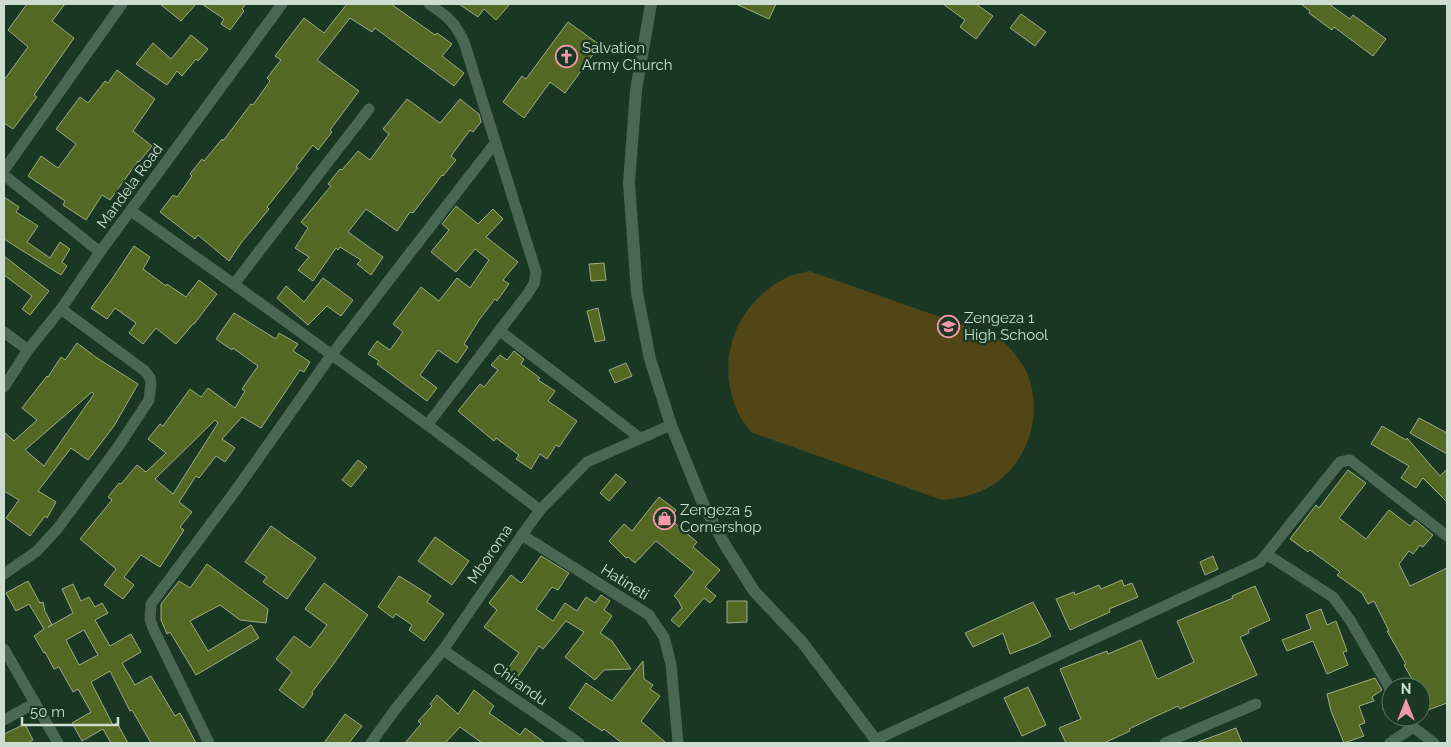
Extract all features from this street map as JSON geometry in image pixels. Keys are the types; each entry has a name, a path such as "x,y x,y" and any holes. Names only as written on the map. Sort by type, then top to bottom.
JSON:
{"street":[{"path":"4,170 122,4"},
{"name":"Mandela Road","path":"4,387 28,350 61,309 100,252 282,4"},
{"path":"428,424 534,284 536,272 460,34 448,17 429,4"},
{"path":"651,4 636,90 629,182 637,293 650,359 671,425 704,506 725,545 754,590 802,642 877,742 1260,562 1340,462 1350,460 1447,536"},
{"path":"234,284 369,109"},
{"path":"209,743 153,628 149,608 236,490 332,354 495,143"},
{"path":"4,175 100,252"},
{"path":"131,211 428,424 540,510"},
{"path":"4,574 37,551 58,528 149,400 151,383 150,378 145,372 61,309"},
{"path":"500,331 640,438"},
{"path":"4,332 28,350"},
{"name":"Mboroma","path":"371,743 394,711 444,650 540,510 588,462 671,425"},
{"name":"Hatineti","path":"522,535 648,615 664,637 671,664 678,743"},
{"path":"1266,554 1333,597 1350,620 1383,677"},
{"path":"4,649 58,743"},
{"name":"Chirandu","path":"444,650 579,743"},
{"path":"4,720 35,703"},
{"path":"1165,743 1256,704"},
{"path":"1390,743 1405,727"},
{"path":"1416,727 1434,743"}],"shaded area":[{"path":"809,271 1000,338 1009,347 1027,372 1033,393 1034,409 1028,440 1022,454 1002,478 978,493 942,500 751,432 738,413 731,391 728,372 734,335 742,318 753,303 767,290 787,278"}],"building":[{"path":"27,4 65,4 52,21 74,38 34,95 37,97 13,129 4,123 4,80 28,47 8,30"},
{"path":"160,4 196,4 181,21"},
{"path":"202,4 246,4 242,9 244,11 230,30 221,24 224,19"},
{"path":"347,4 391,4 435,35 437,33 452,44 442,56 464,73 454,86 375,28 372,32 350,18 317,60 359,91 330,130 332,132 318,150 313,145 296,167 298,168 267,207 269,209 229,261 198,235 195,239 160,212 173,195 177,197 192,176 190,174 202,159 204,161 222,139 223,141 251,104 253,105 270,81 267,78 281,60 275,56 304,18 324,33"},
{"path":"459,4 510,4 496,20 484,9 478,17"},
{"path":"736,4 776,4 769,19"},
{"path":"943,4 976,4 993,16 976,39 960,27 965,20"},
{"path":"1301,4 1329,4 1350,19 1353,15 1386,39 1373,56 1334,27 1332,30 1309,13 1310,11"},
{"path":"1021,14 1046,32 1035,46 1010,28"},
{"name":"Salvation Army Church","path":"568,22 600,45 565,93 550,82 524,118 503,102 522,76 526,79"},
{"path":"191,35 208,49 198,61 196,59 182,76 177,71 167,85 136,64 153,43 171,59"},
{"path":"117,70 155,99 133,131 152,146 138,161 110,200 102,195 86,220 63,205 65,201 28,176 41,156 58,168 76,144 56,129 80,97 88,103 105,81 108,83"},
{"path":"407,99 440,123 460,99 479,114 481,122 473,132 470,130 451,156 456,160 413,213 410,212 397,231 366,209 348,232 383,257 371,275 357,264 361,260 340,247 338,250 336,248 313,281 298,270 309,257 295,248 308,228 301,222 331,186 328,184 340,169 342,170 358,151 370,160 389,134 383,129"},
{"path":"4,197 19,207 16,212 38,226 27,242 50,258 60,242 70,249 62,262 67,266 61,275 4,239"},
{"path":"456,206 478,224 493,209 503,219 486,237 518,262 503,280 509,284 497,301 495,299 479,320 464,344 468,347 457,363 438,350 420,375 437,388 427,401 377,364 379,361 368,354 377,341 390,350 403,332 393,324 421,287 439,301 457,278 470,288 489,260 475,249 456,272 431,252 449,230 442,224"},
{"path":"134,246 150,257 143,269 166,286 167,284 186,297 199,280 217,294 176,344 156,328 143,344 129,333 136,323 115,308 107,319 91,308"},
{"path":"4,256 49,291 30,315 22,309 32,296 4,275"},
{"path":"604,263 606,280 591,281 589,264"},
{"path":"323,278 353,300 341,316 327,306 308,325 277,298 286,286 304,302"},
{"path":"598,308 605,340 595,342 587,311"},
{"path":"234,313 276,339 279,333 298,344 293,351 310,362 304,372 300,370 261,428 242,417 222,439 235,448 225,462 216,456 199,478 196,476 179,502 192,512 180,527 184,530 160,567 141,555 124,577 134,585 123,599 104,585 116,569 80,539 112,500 108,497 137,465 146,472 166,453 148,439 160,424 163,426 190,389 201,397 208,388 235,408 245,391 242,389 258,366 233,348 232,350 216,339","holes":["215,420 218,423 173,494 155,479"]},
{"path":"77,343 138,384 114,426 88,460 71,448 38,491 56,502 47,518 45,516 30,536 6,518 19,500 4,491 4,432 14,441 37,420 22,408 48,377 61,357 65,360","holes":["92,392 94,394 44,466 25,450"]},
{"path":"514,351 524,359 521,364 540,378 538,380 555,391 548,401 577,421 559,447 556,445 547,459 540,454 531,469 516,459 519,455 496,438 494,441 458,411 480,384 484,387 498,370 491,365 500,355 507,360"},
{"path":"626,363 632,376 615,383 609,370"},
{"path":"1419,418 1447,433 1447,454 1410,433"},
{"path":"1382,426 1406,440 1407,438 1440,476 1447,469 1447,502 1423,478 1416,488 1401,478 1409,466 1371,444"},
{"path":"358,460 367,467 351,487 342,480"},
{"path":"1348,470 1366,483 1339,518 1366,539 1389,510 1410,526 1415,520 1433,535 1423,547 1420,545 1413,554 1409,551 1399,564 1410,586 1447,568 1447,703 1431,709 1431,677 1411,677 1374,601 1368,604 1362,593 1337,575 1340,572 1310,550 1308,552 1290,539 1316,505 1319,508"},
{"path":"616,474 626,482 609,501 600,493"},
{"path":"659,497 676,510 670,519 697,542 693,547 720,570 705,587 716,596 710,603 704,598 679,627 671,620 682,608 674,596 694,572 656,541 635,563 628,557 626,558 609,541 624,524 632,531"},
{"path":"271,526 316,558 287,599 263,582 267,577 245,562"},
{"path":"435,537 469,561 452,585 418,561"},
{"path":"541,556 569,573 558,590 552,587 536,609 553,621 565,603 577,611 586,597 595,603 601,595 610,601 604,610 612,616 600,633 612,641 631,669 604,670 595,680 565,657 584,632 566,621 543,649 539,646 517,678 506,671 519,653 484,627 497,610 489,603 511,575 521,583"},
{"path":"1213,556 1218,569 1205,575 1200,562"},
{"path":"207,564 268,609 266,623 240,620 220,605 190,621 208,651 251,625 259,638 196,675 170,632 167,634 161,620 161,604 179,581 190,588"},
{"path":"399,576 431,596 427,602 444,614 424,641 409,630 412,625 396,614 393,618 378,607"},
{"path":"1122,580 1124,586 1132,583 1138,597 1109,609 1110,612 1070,630 1056,599 1074,592 1075,595 1099,585 1101,589"},
{"path":"28,581 40,603 43,602 52,625 73,613 62,589 73,584 81,601 89,597 95,607 102,603 108,613 95,620 110,646 131,634 141,652 122,663 135,685 151,676 175,716 180,713 196,743 151,743 132,710 130,711 110,671 91,682 113,725 117,723 128,743 111,743 103,729 82,741 72,723 91,712 78,689 73,692 59,667 54,669 34,636 44,629 29,604 16,611 6,593","holes":["84,630 98,655 79,665 66,640"]},
{"path":"324,583 368,615 312,692 313,694 303,708 279,690 292,672 276,659 294,636 310,648 327,625 305,609"},
{"path":"1255,586 1270,620 1248,630 1249,633 1240,637 1257,675 1180,709 1178,706 1104,743 1066,743 1059,728 1081,719 1060,669 1107,651 1108,654 1141,640 1158,679 1194,662 1177,621 1233,598 1232,596"},
{"path":"727,601 747,601 747,622 727,623"},
{"path":"1033,602 1051,636 1010,654 1003,633 973,647 965,633"},
{"path":"1321,609 1327,625 1336,621 1347,651 1343,652 1348,665 1327,674 1313,641 1287,651 1282,640 1311,629 1306,615"},
{"path":"643,661 644,679 653,685 650,689 660,696 641,721 666,743 622,743 604,729 602,731 569,708 586,683 612,701"},
{"path":"1375,678 1381,691 1372,697 1374,701 1359,706 1365,723 1359,725 1364,736 1344,743 1331,711 1327,694"},
{"path":"1028,687 1046,725 1022,736 1004,698"},
{"path":"474,690 494,706 489,713 520,735 525,728 545,743 482,743 460,727 445,743 405,743 421,724 418,721 432,706 430,704 437,695 458,714"},
{"path":"345,714 362,726 349,743 324,743"},
{"path":"25,724 33,740 27,743 4,743 4,734"},
{"path":"1236,728 1242,743 1198,743 1198,742"}],"place":[{"name":"Salvation Army Church","path":"566,57"},
{"name":"Zengeza 1 High School","path":"948,327"},
{"name":"Zengeza 5 Cornershop","path":"664,519"}]}
